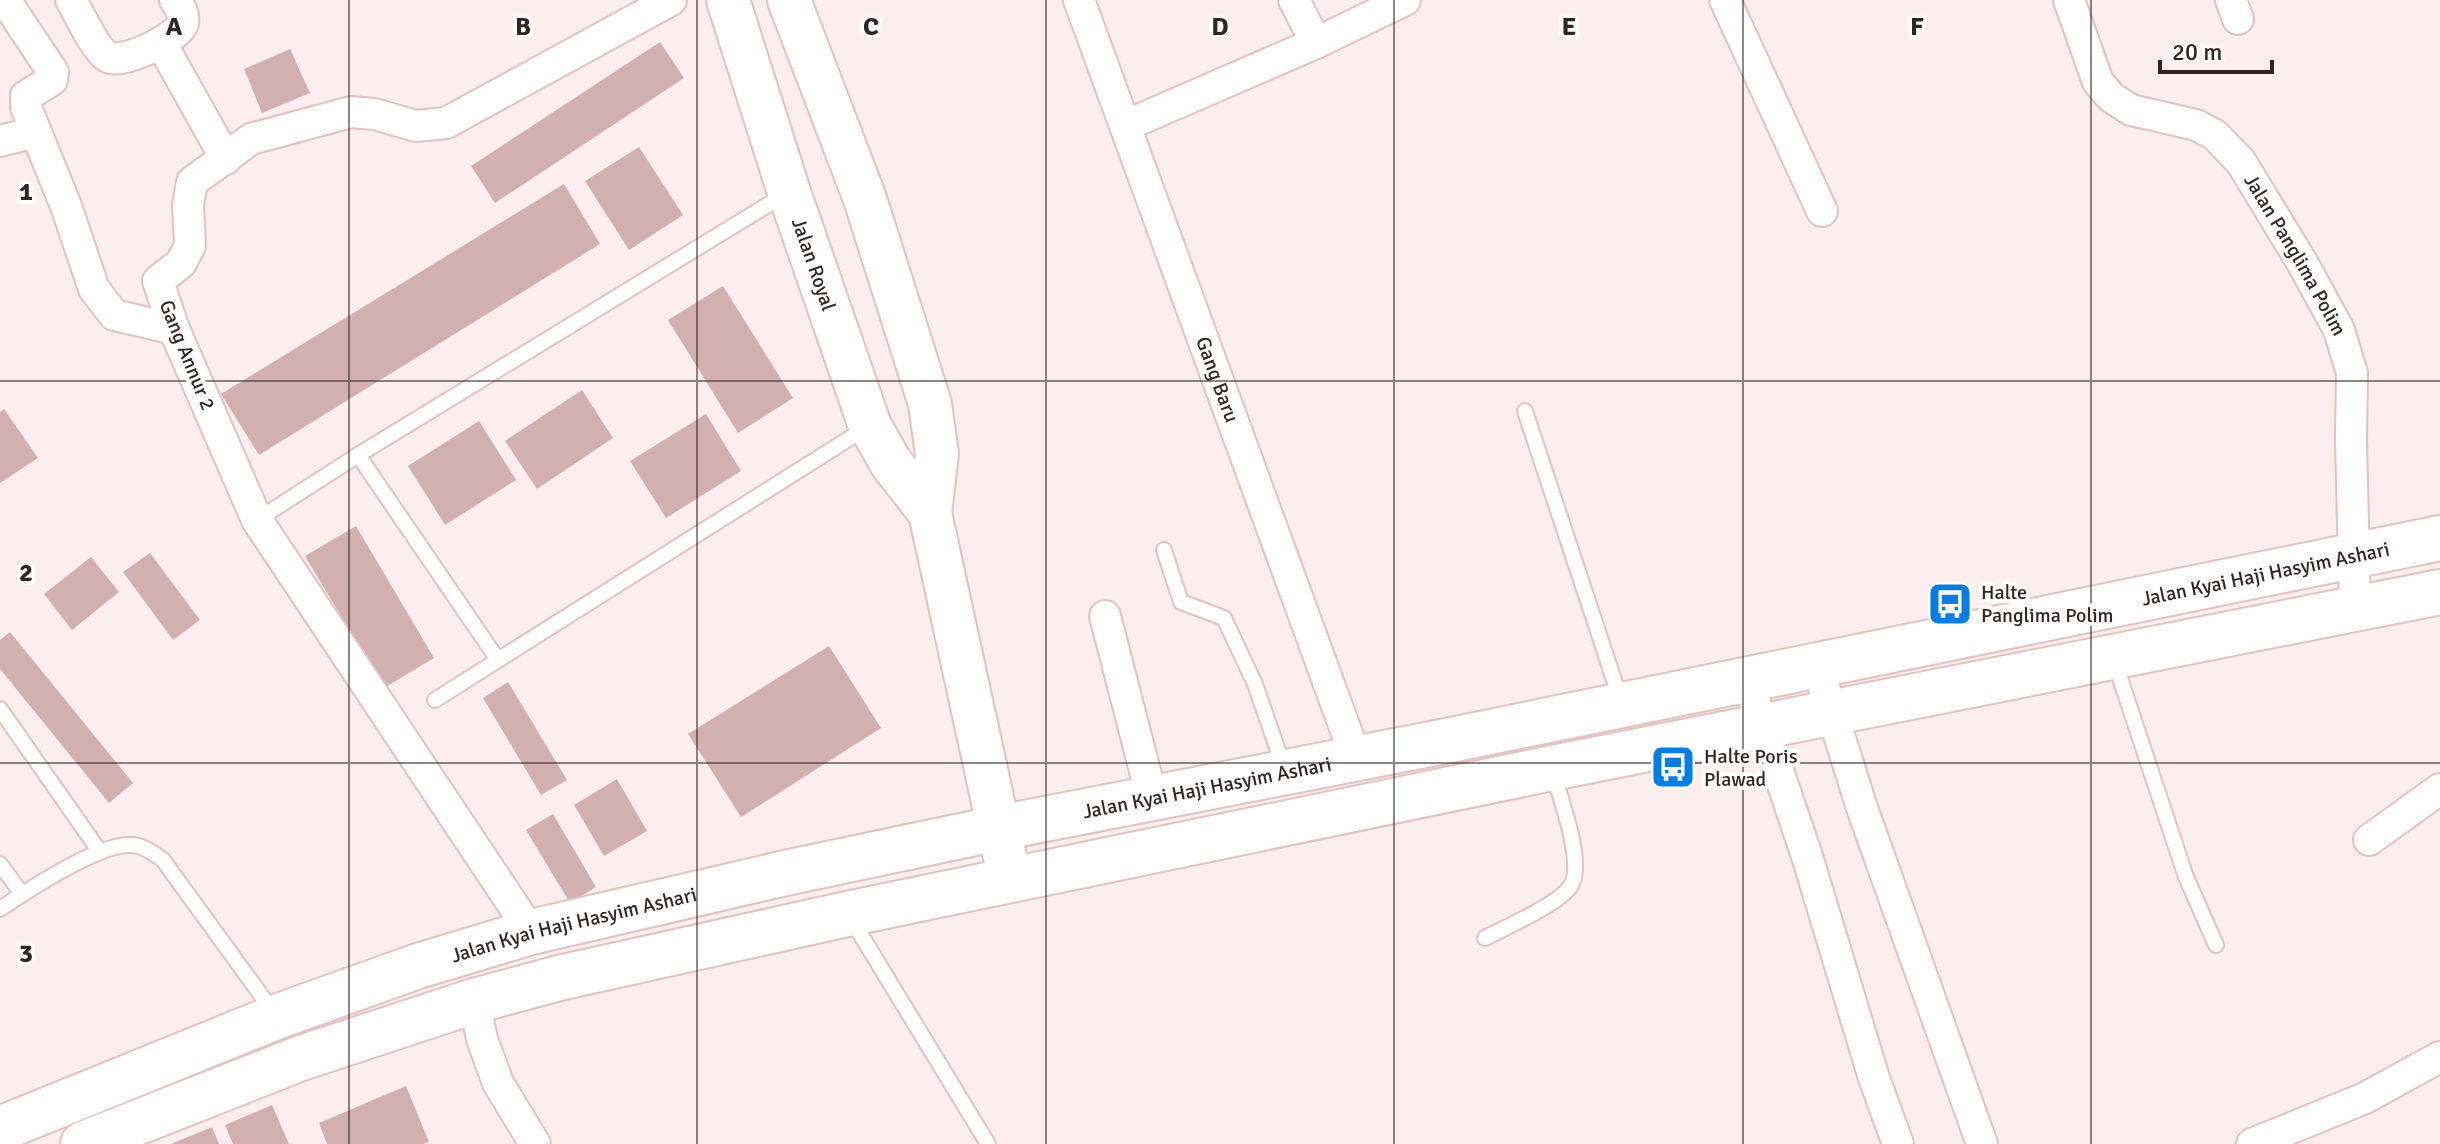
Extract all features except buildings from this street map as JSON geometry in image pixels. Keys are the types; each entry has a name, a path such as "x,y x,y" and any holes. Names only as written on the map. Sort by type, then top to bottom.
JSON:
{"main road":[{"name":"Jalan Kyai Haji Hasyim Ashari","path":"1,1127 276,1017 418,966 531,932 999,828 2440,538"},
{"path":"83,1144 141,1127 301,1058 474,1001 559,978 847,914 1552,768 2440,592"}],"street":[{"path":"5,0 53,72 52,80 26,96 26,107 66,206 94,289 114,315 174,329"},
{"path":"71,0 107,57 125,58 177,33 183,16 175,0"},
{"name":"Gang Annur 2","path":"531,932 257,520 174,329 158,281 187,255 190,246 188,205 192,182 251,139 351,112 374,114 416,126 446,123 671,0"},
{"name":"Jalan Royal","path":"728,0 789,192 870,426 891,463 930,513"},
{"name":"Jalan Royal","path":"789,0 865,199 930,404 937,454 930,513 1010,880"},
{"name":"Gang Baru","path":"1079,0 1356,758"},
{"path":"1294,0 1316,43"},
{"path":"1127,125 1316,43 1405,0"},
{"path":"1725,0 1822,211"},
{"name":"Jalan Panglima Polim","path":"2069,0 2098,82 2111,97 2131,110 2196,125 2215,135 2241,162 2339,330 2352,373 2355,607"},
{"path":"161,43 226,159"},
{"path":"0,141 36,132"},
{"path":"1105,616 1152,798"},
{"path":"1817,665 1862,808 1982,1144"},
{"path":"1747,679 1806,853 1869,1064 1898,1144"},
{"path":"2369,840 2440,789"},
{"path":"474,1001 482,1039 498,1083 535,1144"},
{"path":"2252,1144 2365,1098 2440,1057"}],"lane":[{"path":"257,520 789,192"},
{"path":"1525,411 1622,705"},
{"path":"435,700 870,426"},
{"path":"358,455 498,660"},
{"path":"1164,550 1181,602 1224,618 1255,684 1286,772"},
{"path":"2112,655 2186,877 2216,945"},
{"path":"0,709 100,852"},
{"path":"1485,938 1556,899 1570,888 1575,877 1575,857 1552,768"},
{"path":"0,909 100,852 130,844 146,849 163,860 276,1017"},
{"path":"0,864 22,894"},
{"path":"847,914 988,1144"}],"place":[{"name":"Halte Panglima Polim","path":"1950,604"},
{"name":"Halte Poris Plawad","path":"1673,767"}]}
